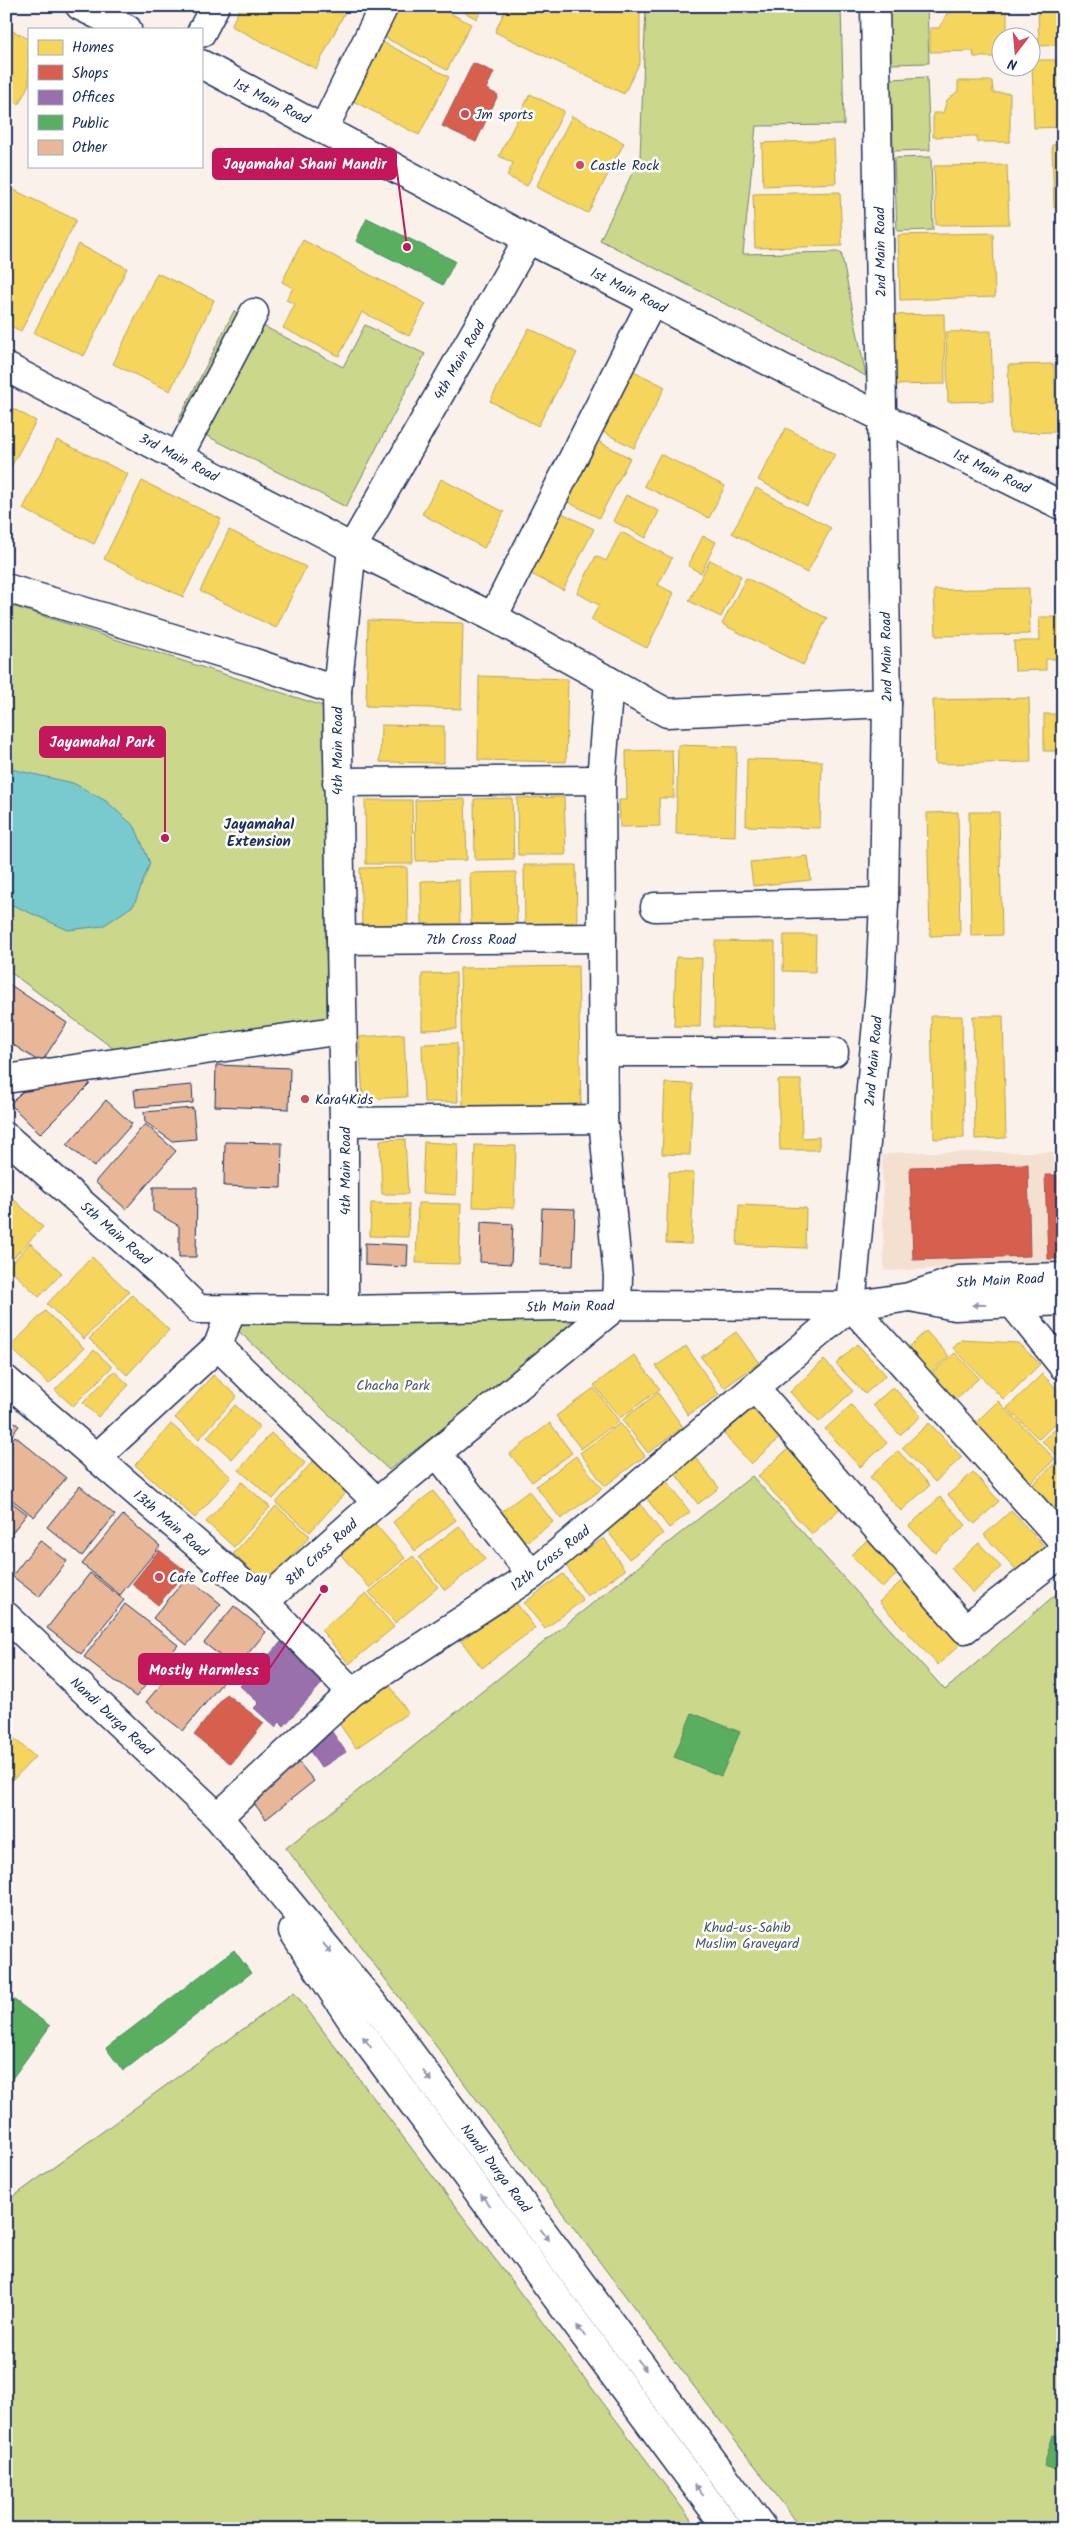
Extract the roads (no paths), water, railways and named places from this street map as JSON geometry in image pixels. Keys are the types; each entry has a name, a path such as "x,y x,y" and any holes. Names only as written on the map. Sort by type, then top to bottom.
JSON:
{"street":[{"path":"80,6 125,28"},
{"path":"202,31 215,6"},
{"path":"324,128 384,6"},
{"name":"2nd Main Road","path":"851,1306 880,990 884,902 887,703 875,6"},
{"name":"1st Main Road","path":"202,65 324,128 528,239 883,418 1063,506"},
{"name":"4th Main Road","path":"344,1310 344,1122 337,691 352,548 528,239"},
{"path":"493,617 652,302"},
{"path":"178,457 254,313"},
{"name":"3rd Main Road","path":"6,366 352,548 493,617 667,713 887,703"},
{"path":"6,588 252,662 337,691"},
{"path":"609,681 602,780 603,1119 618,1277 617,1305"},
{"path":"337,782 602,780"},
{"path":"655,907 884,902"},
{"name":"7th Cross Road","path":"341,940 602,938"},
{"path":"6,1079 342,1030"},
{"path":"603,1052 834,1052"},
{"path":"344,1122 603,1119"},
{"name":"5th Main Road","path":"6,1137 169,1280 198,1309 344,1310 617,1305 851,1306 909,1297 959,1280 1063,1277"},
{"name":"5th Main Road","path":"909,1297 955,1306 1063,1302"},
{"path":"1013,1304 1063,1366"},
{"name":"8th Cross Road","path":"264,1602 377,1502 617,1305"},
{"path":"851,1306 1063,1541"},
{"name":"12th Cross Road","path":"218,1817 352,1692 532,1575 851,1306"},
{"path":"96,1458 218,1346 231,1310"},
{"path":"218,1346 377,1502"},
{"name":"13th Main Road","path":"6,1380 264,1602 352,1692"},
{"path":"755,1388 965,1629 1063,1552"},
{"path":"437,1453 532,1575"},
{"name":"Nandi Durga Road","path":"6,1616 218,1817 380,2012 763,2529"},
{"name":"Nandi Durga Road","path":"218,1817 357,2028 728,2529"}],"water":[{"path":"6,768 73,783 106,801 135,827 150,863 134,905 103,926 68,930 6,902"}],"place":[{"name":"Jm sports","path":"465,114"},
{"name":"Castle Rock","path":"580,165"},
{"name":"Jayamahal Shani Mandir","path":"407,247"},
{"name":"Jayamahal Park","path":"165,838"},
{"name":"Kara4Kids","path":"305,1099"},
{"name":"Cafe Coffee Day","path":"159,1577"},
{"name":"Mostly Harmless","path":"324,1589"}],"district":[{"name":"Jayamahal Extension","path":"259,832"}],"park label":[{"name":"Chacha Park","path":"393,1385"},
{"name":"Khud-us-Sahib Muslim Graveyard","path":"747,1935"}]}
